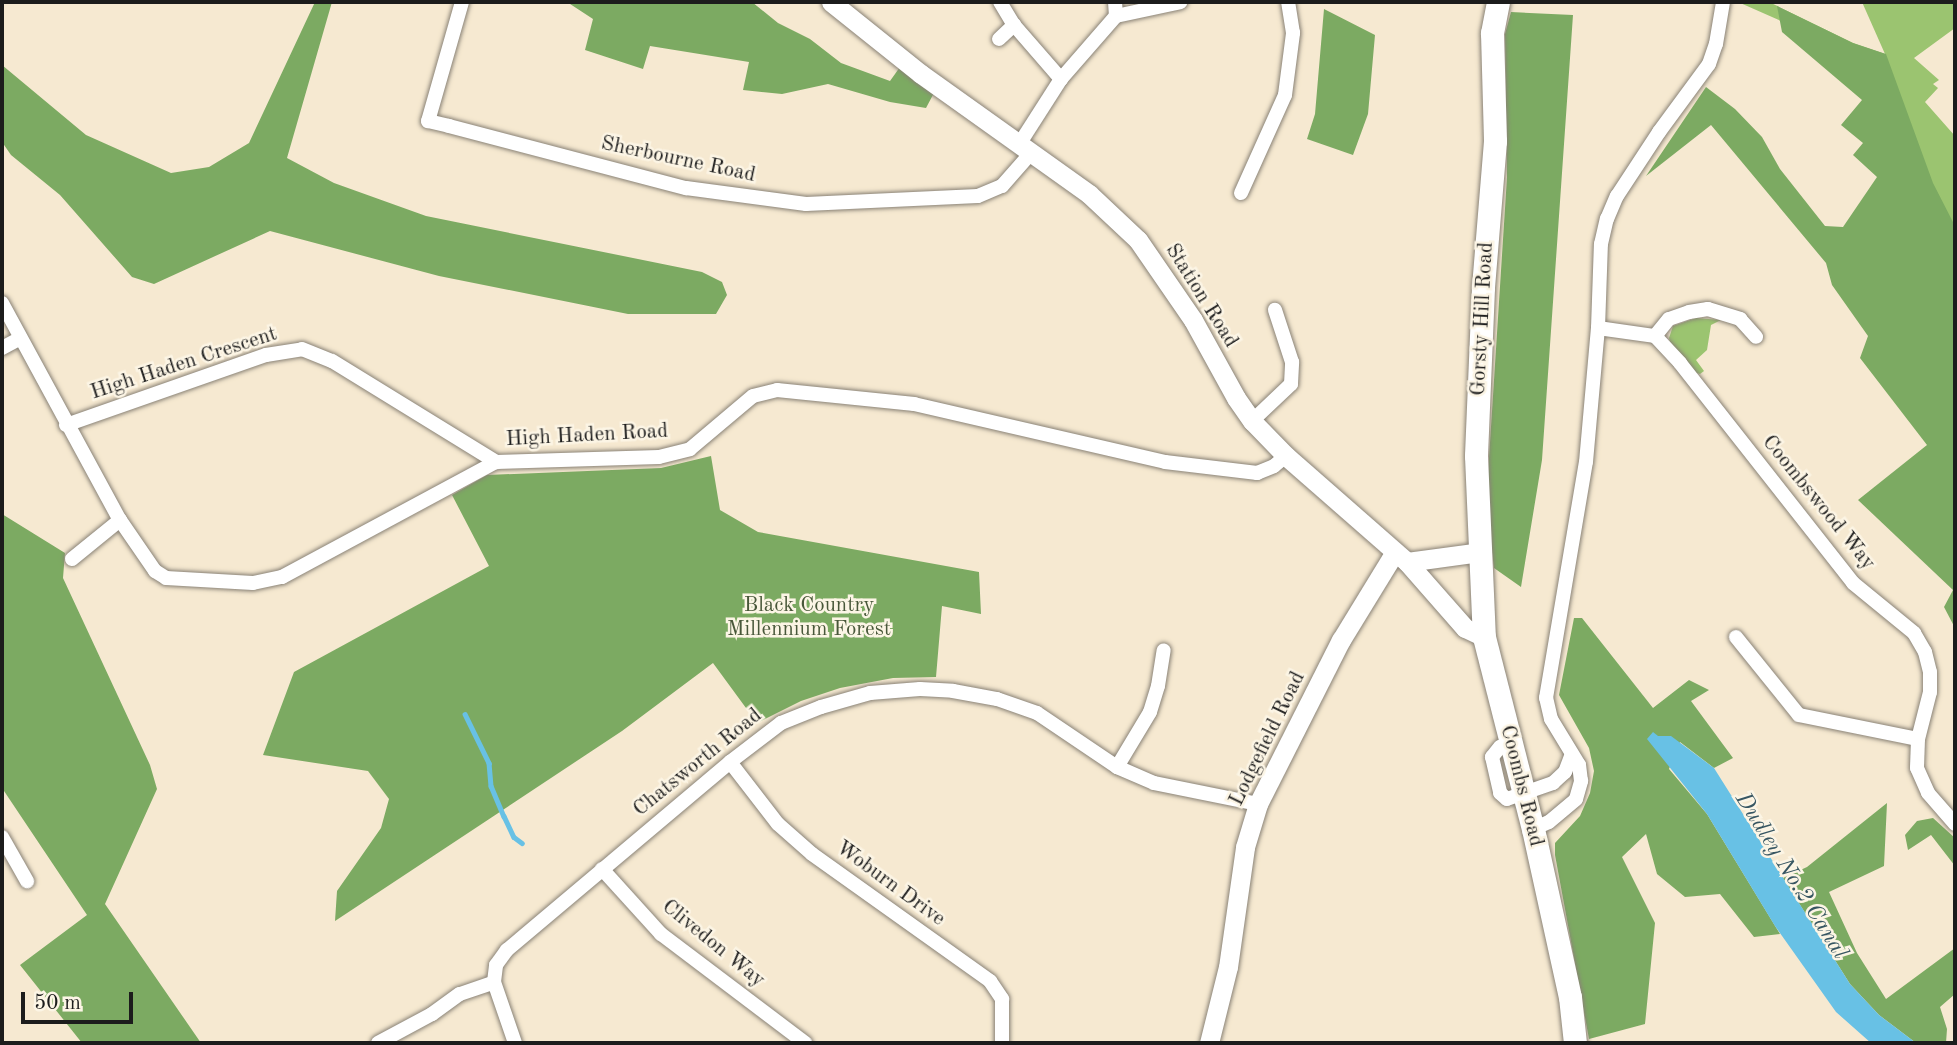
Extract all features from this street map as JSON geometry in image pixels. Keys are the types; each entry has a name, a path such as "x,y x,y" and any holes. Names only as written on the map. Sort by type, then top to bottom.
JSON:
{"main road":[{"name":"Gorsty Hill Road","path":"1484,637 1476,432 1483,288 1495,141 1492,33 1498,2"},
{"name":"Coombs Road","path":"1484,637 1533,829 1570,997 1575,1043"}],"street":[{"name":"Sherbourne Road","path":"463,2 428,121 449,127 686,188 806,204 978,196 1002,186 1026,147"},
{"name":"Station Road","path":"831,2 921,74 1089,194 1138,240 1193,320 1236,398 1252,421 1286,456 1401,557"},
{"path":"1000,2 1014,25 1062,79"},
{"path":"1026,147 1062,79 1116,9 1181,2"},
{"path":"1241,193 1285,95 1293,33 1288,2"},
{"path":"1533,829 1549,822 1576,799 1581,782 1578,765 1551,719 1546,698 1586,462 1598,328 1601,244 1607,219 1633,170 1709,64 1716,44 1723,2"},
{"path":"999,39 1014,25"},
{"name":"High Haden Road","path":"2,303 120,520 155,571 166,578 229,583 268,581 282,577 496,462 659,457 690,449 753,396 777,390 914,404 1165,463 1257,473 1274,466 1286,456"},
{"path":"1598,328 1655,336 1669,319 1708,309 1740,319 1756,337"},
{"path":"1252,421 1291,384 1292,362 1275,310"},
{"name":"Coombswood Way","path":"1655,336 1681,363 1853,583 1914,633 1930,672 1930,692 1919,739 1917,768 1928,793 1955,824"},
{"path":"2,348 21,338"},
{"name":"High Haden Crescent","path":"66,425 266,355 302,349 332,361 496,462"},
{"path":"72,559 120,520"},
{"path":"1401,557 1481,552"},
{"path":"1401,557 1465,628 1484,637"},
{"name":"Lodgefield Road","path":"1209,1043 1228,967 1245,848 1258,804 1341,640 1401,557"},
{"path":"1736,637 1799,715 1919,739"},
{"path":"1117,767 1150,712 1164,650"},
{"name":"Chatsworth Road","path":"494,982 496,965 508,950 730,762 781,723 870,692 920,689 953,691 997,699 1037,713 1117,767 1154,783 1258,804"},
{"path":"1524,795 1553,783 1565,772 1571,756"},
{"name":"Woburn Drive","path":"730,762 778,824 812,854 990,981 1002,999 1002,1043"},
{"path":"2,837 27,881"},
{"name":"Clivedon Way","path":"602,869 661,934 805,1043"},
{"path":"378,1043 432,1014 460,994 494,982 515,1043"}],"green space":[{"path":"315,2 332,2 287,158 334,183 426,216 702,272 722,282 727,295 716,314 628,314 439,276 270,231 154,284 132,277 60,195 11,155 2,142 2,65 86,135 171,173 209,167 249,143"},
{"path":"567,2 752,2 778,23 810,39 841,63 890,81 900,67 935,91 926,108 890,102 828,84 782,94 743,90 749,62 650,46 643,69 585,50 593,19"},
{"path":"1738,2 1769,2 1853,43 1885,54 1862,2 1951,2 1955,6 1955,28 1914,58 1939,80 1933,84 1938,88 1925,102 1955,136 1955,387 1889,122 1808,33"},
{"path":"1777,6 1853,43 1886,54 1933,183 1955,226 1955,628 1944,607 1953,590 1858,500 1927,445 1860,358 1868,336 1832,285 1826,263 1711,125 1646,176 1706,87 1735,109 1762,137 1780,169 1825,226 1843,227 1877,177 1853,155 1863,143 1841,125 1862,100 1782,32"},
{"path":"1324,9 1375,35 1368,114 1353,155 1307,139 1315,114"},
{"path":"1511,12 1573,15 1542,460 1521,587 1494,568 1486,505 1507,177 1505,34"},
{"path":"1696,318 1721,320 1711,325 1707,350 1696,360 1704,371 1700,374 1694,372 1671,345 1669,338 1673,326"},
{"name":"Black Country Millennium Forest","path":"711,456 720,510 758,532 979,572 981,614 942,606 936,677 893,678 840,688 801,701 757,723 713,663 622,731 335,921 337,891 381,828 389,799 368,771 263,755 294,672 489,566 452,495 487,475 661,468"},
{"path":"2,514 65,553 63,578 150,765 157,789 105,904 201,1043 82,1043 20,965 87,915 2,788"},
{"path":"1574,618 1582,618 1653,708 1689,680 1709,690 1691,701 1733,758 1714,768 1680,742 1669,769 1707,814 1780,934 1754,937 1720,894 1685,897 1657,874 1646,834 1622,857 1655,923 1645,1024 1589,1039 1555,855 1555,843 1580,816 1590,793 1594,771 1589,748 1559,695"},
{"path":"1887,803 1884,866 1829,892 1857,953 1886,999 1955,948 1955,994 1940,1007 1947,1029 1946,1043 1916,1043 1879,1015 1850,984 1783,878 1807,867"},
{"path":"1933,818 1955,838 1955,866 1931,835 1908,850 1905,835 1917,821"}],"water":[{"path":"1653,732 1658,736 1671,736 1714,768 1850,984 1879,1015 1916,1043 1871,1043 1836,1012 1775,926 1707,814 1647,739"}],"waterway":[{"path":"465,714 489,763 491,786 504,816 514,837 522,843"}],"water label":[{"name":"Dudley No.2 Canal","path":"1791,876"}]}
